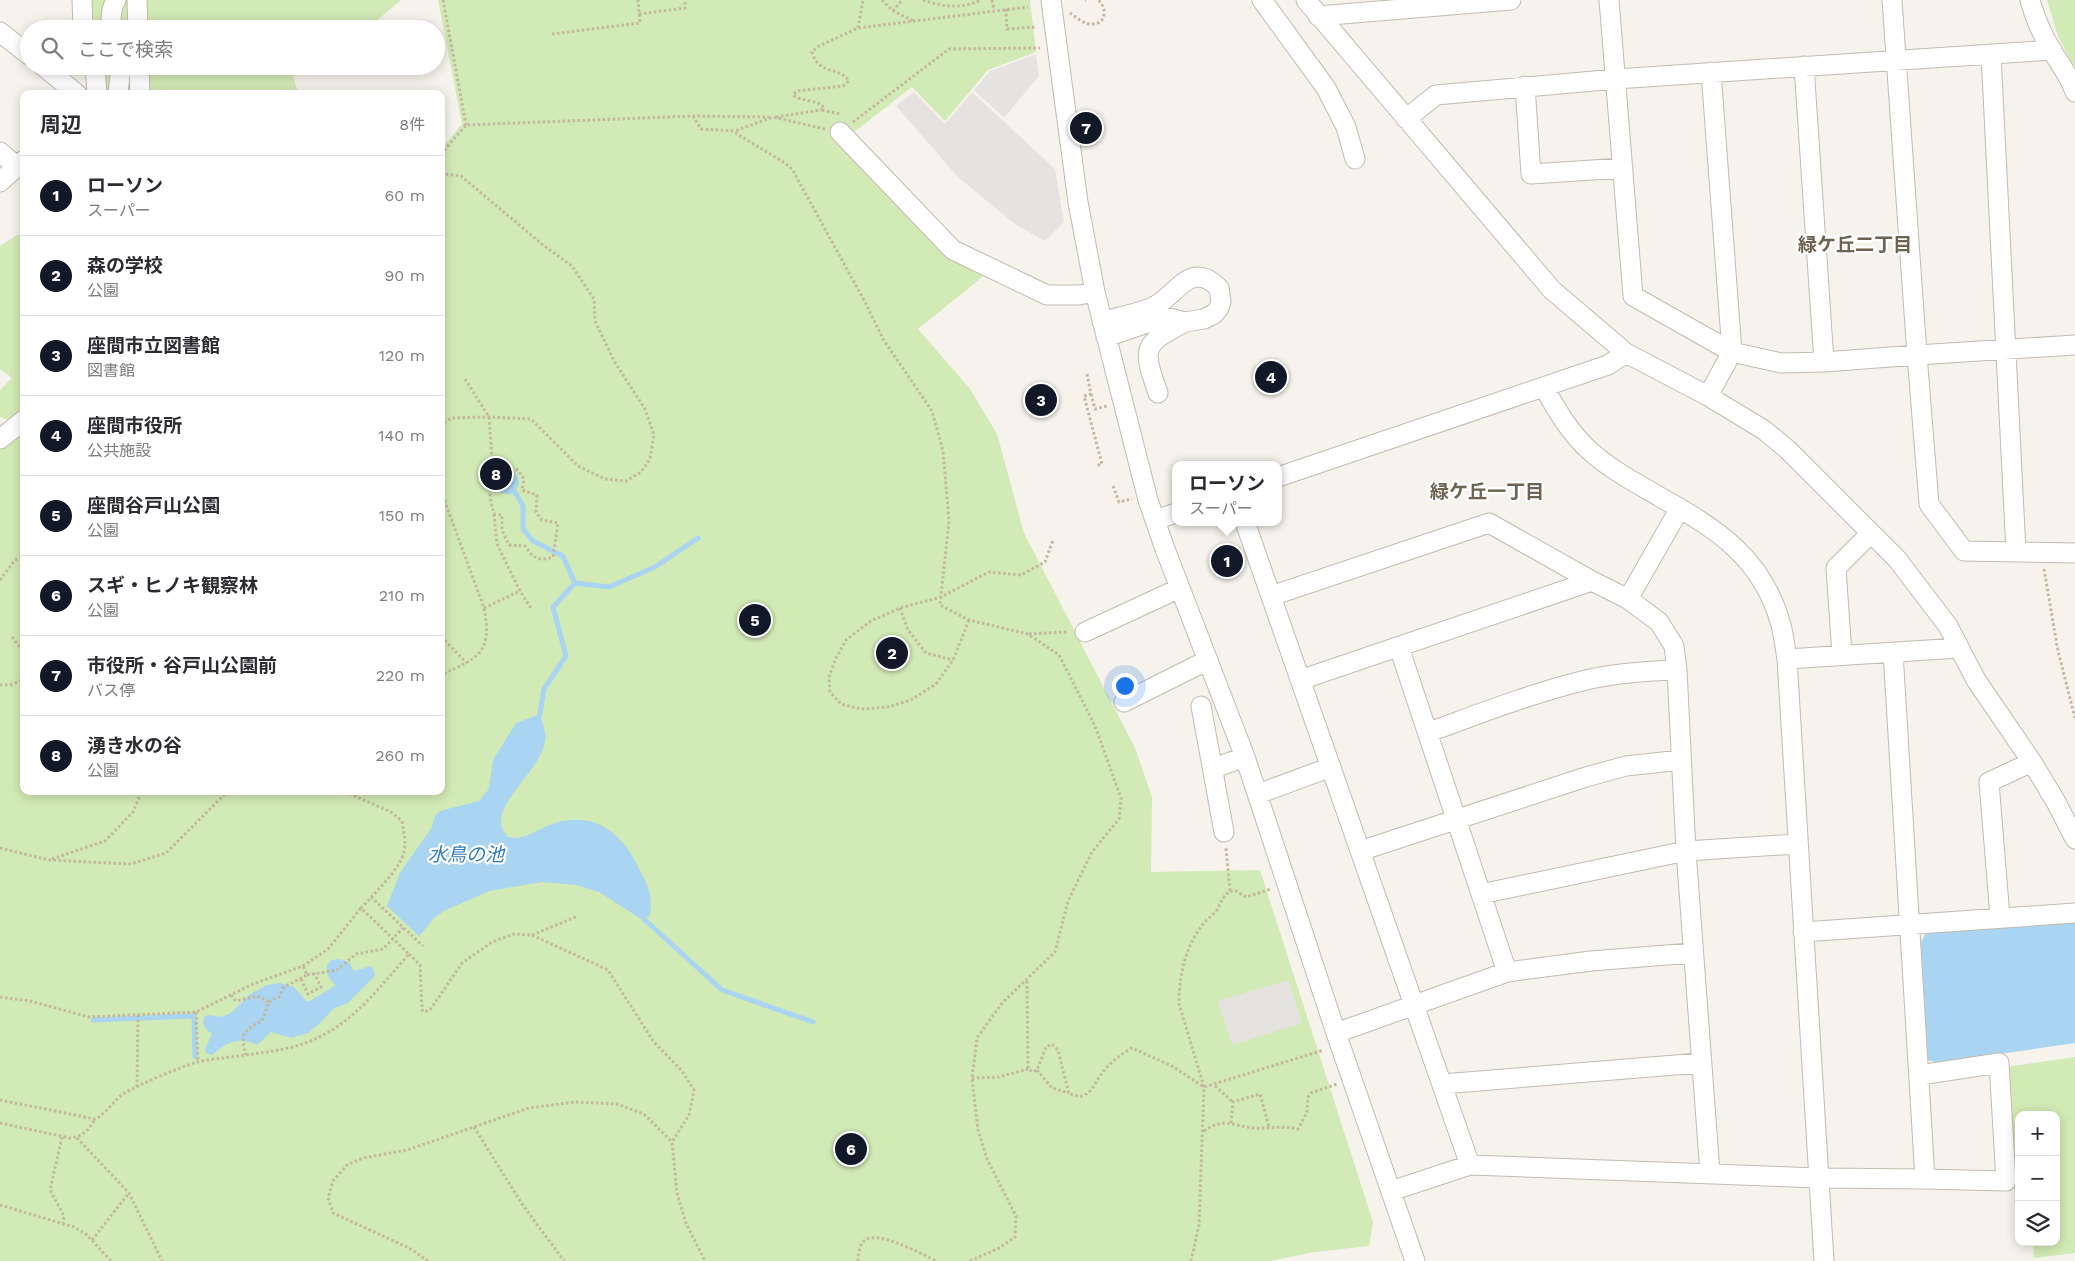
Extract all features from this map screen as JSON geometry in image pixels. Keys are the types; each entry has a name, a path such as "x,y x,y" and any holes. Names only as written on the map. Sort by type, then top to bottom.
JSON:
{"street":[{"path":"82,0 83,20"},
{"path":"111,20 113,6 116,0"},
{"path":"137,0 138,20"},
{"path":"1050,0 1078,202 1095,292 1155,520 1258,794 1336,1032 1415,1261"},
{"path":"1262,0 1326,88 1346,127 1355,159"},
{"path":"1306,0 1552,290 1626,353 1708,396 1764,430 1787,449 1897,559 1948,626 1976,680 2032,762 2075,839"},
{"path":"1318,16 1511,0"},
{"path":"1608,0 1633,296 1732,352 1781,363 1824,362 2075,345"},
{"path":"1892,0 1929,504 1964,551 2042,554 2075,553"},
{"path":"2030,0 2033,14 2071,81 2075,92"},
{"path":"0,32 20,48"},
{"path":"1406,118 1436,95 1525,86 1711,72 2052,50"},
{"path":"1991,54 2016,552"},
{"path":"1804,66 1824,362"},
{"path":"1708,396 1732,352 1711,72"},
{"path":"54,75 72,90"},
{"path":"96,75 97,90"},
{"path":"118,90 120,75"},
{"path":"139,75 140,90"},
{"path":"1525,86 1531,174 1623,168"},
{"path":"840,132 953,250 1047,295 1079,295 1095,292"},
{"path":"0,152 20,162"},
{"path":"0,182 20,164"},
{"path":"1197,277 1207,278 1219,288 1220,301 1214,314 1194,322 1185,322 1165,317 1104,329 1152,307 1170,295 1182,283 1197,277"},
{"path":"1170,295 1168,304 1171,314 1185,322"},
{"path":"1158,393 1148,364 1147,355 1150,347 1154,340 1185,322"},
{"path":"1282,477 1608,365 1626,353"},
{"path":"1544,387 1560,417 1591,451 1622,475 1680,508 1728,540 1741,551 1765,585 1782,625 1787,659 1824,1261"},
{"path":"0,439 20,423"},
{"path":"1628,599 1680,508"},
{"path":"1155,520 1172,514"},
{"path":"1271,596 1489,523 1628,599 1659,622 1674,646 1677,670 1692,953 1710,1173"},
{"path":"1246,526 1470,1164"},
{"path":"1842,655 1836,568 1870,534"},
{"path":"1300,680 1592,581"},
{"path":"1085,632 1180,588"},
{"path":"1400,647 1429,732 1455,819 1507,972"},
{"path":"1787,659 1958,648"},
{"path":"1893,652 1925,1179"},
{"path":"1124,702 1208,660"},
{"path":"1429,732 1542,692 1583,680 1634,672 1677,670"},
{"path":"1201,706 1214,768 1224,832"},
{"path":"1214,768 1245,757"},
{"path":"1360,851 1455,819 1626,766 1681,760"},
{"path":"2000,917 1989,782 2032,762"},
{"path":"1258,794 1331,768"},
{"path":"1481,894 1686,851 1797,844"},
{"path":"1803,932 2075,913"},
{"path":"1336,1032 1507,972 1582,962 1692,953"},
{"path":"1442,1084 1700,1063"},
{"path":"1391,1191 1470,1164 1820,1178 2006,1181 1999,1063 1920,1075"}],"path":[{"path":"443,0 466,125"},
{"path":"552,34 640,23 638,0"},
{"path":"639,14 686,8 684,0"},
{"path":"858,28 862,0"},
{"path":"882,0 893,11 915,21"},
{"path":"893,11 902,0"},
{"path":"923,0 950,6 964,5 981,0"},
{"path":"992,0 994,10"},
{"path":"1070,12 1088,24 1096,24 1103,19 1105,11 1104,6 1098,0"},
{"path":"445,149 466,125 693,116 773,117 821,110 824,108 821,104 797,98 793,94 798,91 843,86 849,81 845,75 822,68 815,62 812,52 817,47 858,28 1028,7"},
{"path":"1006,9 1007,29 1038,27"},
{"path":"693,116 701,129 735,131 773,117 840,132 949,48 1040,48"},
{"path":"735,131 792,169 864,300 883,339 932,412 943,450 949,521 940,605 969,620 1028,634 1085,632"},
{"path":"445,174 461,176 543,245 572,266 594,299 595,321 614,361 645,409 654,435 650,460 641,472 626,481 605,479 578,466 531,419 489,416 451,418 445,422"},
{"path":"1087,374 1095,409 1107,406"},
{"path":"465,379 489,416 492,460 501,477"},
{"path":"1091,394 1084,396 1102,464 1096,466"},
{"path":"485,475 491,479 501,477 506,469 506,463"},
{"path":"494,514 502,515 502,530 509,545 525,546 533,558 543,561 553,557 558,523 542,520 536,512 537,495 522,490 524,479 518,470 506,469"},
{"path":"491,479 490,494 497,544 520,591 532,610"},
{"path":"1113,486 1119,502 1135,498"},
{"path":"445,502 484,608 488,626 487,637 478,656 445,673"},
{"path":"969,620 953,660 936,684 911,700 888,707 861,709 841,704 830,692 830,677 835,660 846,640 871,621 900,608 942,597 989,572 1021,575 1045,562 1053,540"},
{"path":"2042,554 2058,651 2075,718"},
{"path":"0,580 16,560 20,558"},
{"path":"484,608 520,591"},
{"path":"900,608 908,630 926,652 953,660"},
{"path":"970,1261 999,1248 1014,1237 1016,1216 987,1159 976,1120 972,1078 977,1038 1002,1003 1055,952 1068,901 1092,852 1119,819 1121,798 1095,726 1059,655 1028,634"},
{"path":"12,638 20,647"},
{"path":"445,641 467,663"},
{"path":"0,685 10,685 20,681"},
{"path":"50,860 105,841 134,812 140,795"},
{"path":"0,848 50,860 131,864 166,853 224,795"},
{"path":"0,997 30,1001 88,1017 196,1012 253,984 302,966 328,948 388,879 403,854 405,839 402,821 391,812 352,795"},
{"path":"1224,832 1230,891"},
{"path":"1191,1261 1199,1225 1203,1131 1202,1099 1204,1088 1179,1004 1184,960 1192,939 1217,910 1225,895 1230,891 1236,891 1246,898 1274,888"},
{"path":"371,897 423,946"},
{"path":"361,908 420,965 422,1010 424,1012 430,1010 462,963 492,942 514,934 532,936 608,970 653,1041 682,1071 694,1090 689,1115 672,1142 677,1193 686,1223 705,1261"},
{"path":"532,936 578,916"},
{"path":"246,1055 242,1038 248,1027 264,1018 269,1002 279,996 284,987 307,975 337,970 356,954 383,949 403,928"},
{"path":"0,1100 95,1119 100,1117 110,1104 137,1087 198,1062 246,1055 304,1043 334,1029 363,1006 409,954"},
{"path":"302,966 307,975"},
{"path":"301,979 308,994 321,987 314,973"},
{"path":"1027,980 1028,1069"},
{"path":"231,995 236,1001 257,996 269,1002"},
{"path":"196,1012 198,1062"},
{"path":"137,1087 138,1015"},
{"path":"1037,1070 1046,1047 1052,1044 1058,1050 1070,1094"},
{"path":"1037,1070 1052,1088 1078,1096 1084,1095 1095,1086 1100,1075 1132,1048 1172,1066 1204,1088"},
{"path":"1204,1088 1326,1050"},
{"path":"972,1078 999,1078 1028,1069 1033,1072 1037,1070"},
{"path":"1203,1131 1219,1123 1231,1123 1254,1128 1298,1128 1307,1112 1308,1097 1311,1093 1337,1084"},
{"path":"1214,1085 1233,1102"},
{"path":"1233,1102 1260,1094 1269,1127"},
{"path":"428,1261 409,1248 333,1213 328,1198 333,1181 347,1165 363,1158 407,1150 529,1108 575,1102 617,1104 644,1114 672,1142"},
{"path":"1231,1123 1233,1102"},
{"path":"0,1123 62,1137 77,1138 90,1129 95,1119"},
{"path":"474,1126 522,1204 564,1261"},
{"path":"62,1137 50,1190 64,1216 63,1223"},
{"path":"77,1138 129,1193 162,1261"},
{"path":"92,1240 129,1193"},
{"path":"0,1205 74,1227 92,1240 111,1261"},
{"path":"858,1261 859,1249 864,1241 872,1236 884,1238 937,1261"}],"green space":[{"path":"92,0 401,0 378,20 91,20"},
{"path":"438,0 1030,0 1036,52 988,70 945,121 912,87 844,140 952,252 991,270 918,329 970,389 997,434 1024,533 1135,748 1152,797 1151,872 1260,870 1373,1222 1369,1246 1315,1252 1271,1261 0,1261 0,981 2,981 0,980 0,444 20,430 20,795 445,795 445,144 462,124 445,36 445,20 442,20"},
{"path":"2047,0 2075,0 2075,69 2058,36"},
{"path":"105,75 293,75 299,90 106,90"},
{"path":"20,235 20,411 8,420 0,417 0,390 12,378 0,369 0,246"},
{"path":"2075,1057 2075,1253 2034,1258 2033,1246 2060,1246 2060,1111 2015,1111 2015,1206 2006,1067"}],"shaded area":[{"path":"1036,54 1039,76 1004,118 974,90 990,71"},
{"path":"914,92 945,124 972,92 1055,169 1064,222 1045,241 1016,225 958,177 896,106"},
{"path":"1288,980 1302,1023 1232,1045 1218,1001"}],"water":[{"path":"508,472 514,473 518,477 519,483 515,492 509,495 496,491 492,487 493,481 500,480"},
{"name":"水鳥の池","path":"540,714 545,735 542,751 513,793 502,813 501,823 503,831 508,837 519,838 561,821 574,820 598,824 609,830 628,849 645,881 650,899 650,915 644,919 638,917 599,892 576,885 542,882 489,891 444,911 434,918 419,936 387,906 400,873 432,827 435,816 440,811 479,801 489,789 493,760 516,723"},
{"path":"2075,922 2075,1043 1938,1063 1928,1060 1921,942 1926,933"},
{"path":"339,959 349,962 354,971 371,966 375,976 348,1003 333,1009 308,1033 291,1038 271,1032 257,1045 238,1041 228,1044 212,1055 206,1053 205,1049 212,1034 203,1023 204,1017 208,1015 222,1017 231,1013 250,994 267,985 280,983 294,987 306,1001 310,1001 336,985 328,976 327,965 332,960"}],"waterway":[{"path":"515,492 523,506 523,529 533,541 563,556 575,583 553,607 566,656 544,689 540,714"},
{"path":"575,583 609,587 655,567 698,538"},
{"path":"644,919 722,990 813,1022"},
{"path":"93,1020 194,1016 195,1057"}],"place":[{"name":"市役所・谷戸山公園前","path":"1086,128"},
{"name":"座間市役所","path":"1271,377"},
{"name":"座間市立図書館","path":"1041,400"},
{"name":"湧き水の谷","path":"496,474"},
{"name":"ローソン","path":"1227,561"},
{"name":"座間谷戸山公園","path":"755,620"},
{"name":"森の学校","path":"892,653"},
{"name":"スギ・ヒノキ観察林","path":"851,1149"}],"district":[{"name":"緑ケ丘二丁目","path":"1855,244"},
{"name":"緑ケ丘一丁目","path":"1487,491"}]}
